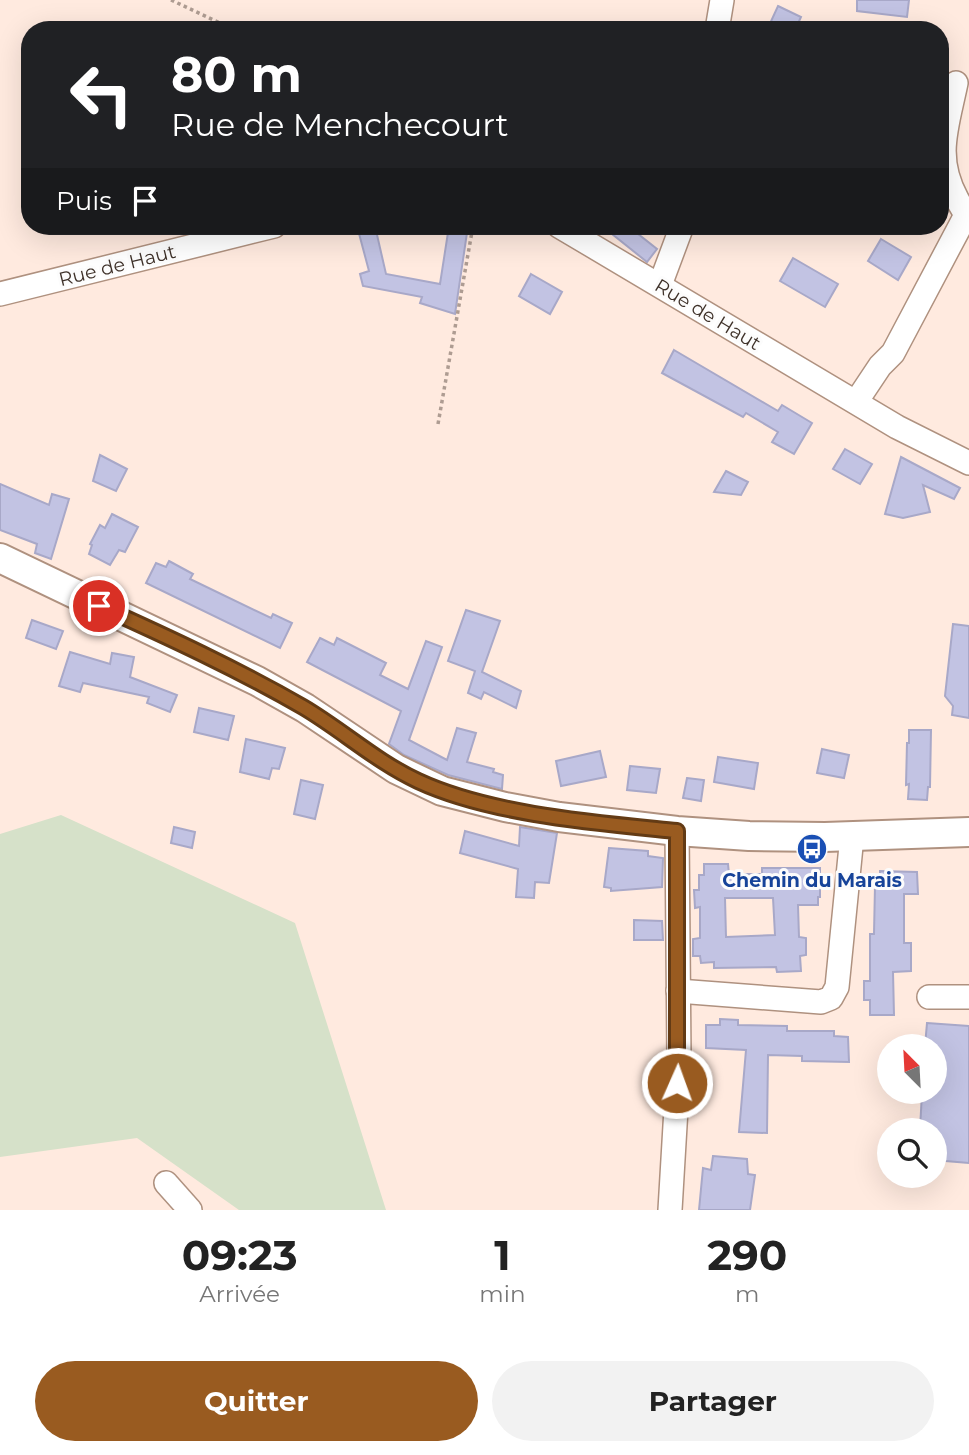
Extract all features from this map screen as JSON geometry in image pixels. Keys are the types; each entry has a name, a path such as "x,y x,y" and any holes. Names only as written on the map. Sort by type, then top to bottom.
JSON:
{"main road":[{"path":"0,558 257,681 305,708 396,769 430,786 505,807 559,817 677,831 749,836 969,832"}],"street":[{"path":"718,21 722,0"},
{"path":"949,118 956,83"},
{"path":"856,402 880,366 893,353 967,216 949,180"},
{"name":"Rue de Haut","path":"0,294 238,235"},
{"name":"Rue de Haut","path":"574,235 897,427 969,463"},
{"path":"660,285 679,235"},
{"path":"670,1210 679,1058 677,831"},
{"path":"678,991 821,1002 831,998 836,987 852,836"},
{"path":"929,997 969,997"},
{"path":"166,1183 190,1210"}],"path":[{"path":"171,0 216,21"},
{"path":"438,425 471,235"}],"green space":[{"path":"61,815 295,923 386,1210 239,1210 137,1138 0,1157 0,834"}],"building":[{"path":"857,0 909,0 907,17 857,11"},
{"path":"778,6 801,17 799,21 771,21"},
{"path":"359,235 377,235 386,274 440,284 448,235 467,235 455,314 420,303 422,297 363,286 360,274 369,271"},
{"path":"613,235 639,235 657,249 647,262"},
{"path":"881,239 911,257 898,280 868,261"},
{"path":"793,258 838,284 825,307 780,281"},
{"path":"531,274 562,292 550,314 519,296"},
{"path":"674,350 778,411 782,405 812,423 794,454 772,442 778,432 746,413 743,417 662,373"},
{"path":"845,449 872,464 860,484 833,469"},
{"path":"100,455 127,469 116,491 93,481"},
{"path":"901,457 960,488 954,499 923,485 930,512 903,518 885,514"},
{"path":"726,471 748,482 741,495 714,492"},
{"path":"0,484 49,505 52,494 69,499 51,559 35,553 37,544 0,530"},
{"path":"112,514 138,527 125,552 119,550 110,565 89,554 90,544 100,525 105,528"},
{"path":"169,561 193,574 190,579 271,618 273,614 292,623 280,648 146,583 156,563 166,567"},
{"path":"466,610 500,621 482,672 521,691 516,708 484,692 481,699 468,693 475,671 448,661"},
{"path":"32,620 63,631 56,649 26,638"},
{"path":"953,624 969,626 969,718 952,715 953,706 945,696"},
{"path":"320,638 334,645 337,638 386,663 380,675 408,689 426,641 442,647 409,740 447,760 457,728 476,733 467,762 494,769 493,772 503,775 502,789 448,775 404,755 389,744 401,711 307,662"},
{"path":"70,652 110,664 112,653 134,657 130,677 177,695 170,712 147,703 149,697 83,683 80,692 59,686"},
{"path":"199,708 234,716 228,740 194,732"},
{"path":"909,730 931,730 930,787 927,800 908,799 909,784 906,785"},
{"path":"246,739 285,748 279,769 272,768 269,779 240,772"},
{"path":"822,749 849,755 844,778 817,773"},
{"path":"600,751 606,777 561,786 556,761"},
{"path":"718,757 758,763 754,789 714,782"},
{"path":"630,766 660,769 656,793 627,790"},
{"path":"687,778 704,780 701,801 683,798"},
{"path":"301,780 323,785 315,819 294,814"},
{"path":"174,827 195,832 192,848 171,843"},
{"path":"520,827 557,833 549,883 535,882 534,898 516,897 518,869 460,853 465,831 519,846"},
{"path":"609,848 648,851 648,856 663,858 662,887 611,891 611,888 604,887"},
{"path":"704,864 728,864 729,874 762,874 762,868 820,868 818,905 798,905 799,937 806,938 806,955 800,956 801,971 777,972 776,967 714,968 714,962 701,963 700,956 693,956 693,939 700,938 700,907 695,908 694,890 699,890 699,875 704,875","holes":["725,898 773,898 775,935 726,937"]},
{"path":"880,871 917,872 918,894 904,894 904,943 911,943 911,971 893,972 894,1015 870,1015 870,1000 864,1000 864,981 870,981 870,934 874,934 875,886 880,886"},
{"path":"634,920 662,921 663,940 634,940"},
{"path":"720,1019 738,1020 738,1025 787,1026 787,1031 834,1031 834,1036 848,1037 849,1062 802,1061 802,1056 768,1055 767,1133 739,1132 746,1050 706,1048 706,1025 720,1025"},
{"path":"927,1023 969,1026 969,1163 947,1161 947,1118 921,1118 921,1104 947,1104 947,1034 926,1034"},
{"path":"713,1156 747,1159 748,1174 755,1175 750,1210 699,1210 703,1168 711,1170"}],"place":[{"name":"Chemin du Marais","path":"812,849"}],"route":[{"path":"99,606 257,681 305,708 396,769 442,791 559,817 677,831 677,1083"}]}
